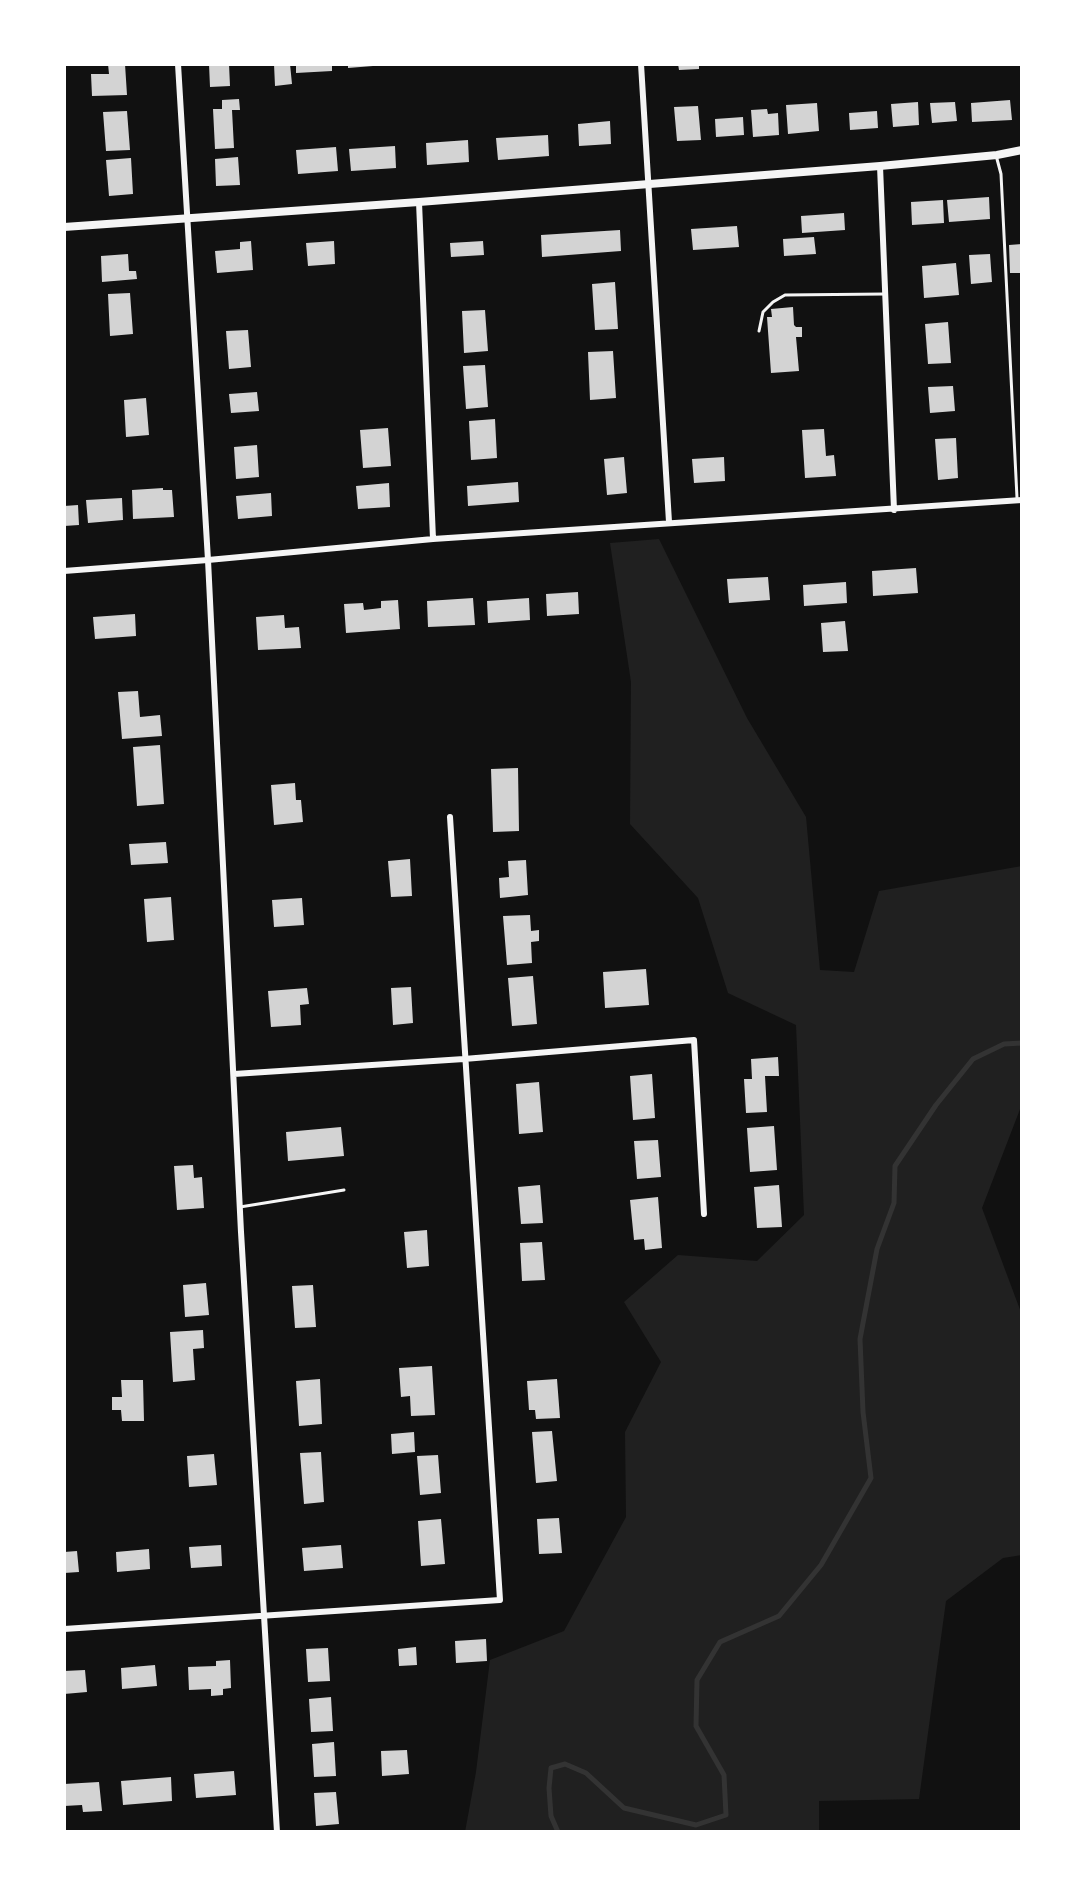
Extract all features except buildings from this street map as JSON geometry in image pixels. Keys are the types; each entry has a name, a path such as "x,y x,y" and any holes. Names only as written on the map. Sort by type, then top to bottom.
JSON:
{"street":[{"path":"178,64 277,1832"},
{"path":"641,64 669,522"},
{"path":"64,227 880,166 1022,150"},
{"path":"880,166 894,510"},
{"path":"419,202 433,539"},
{"path":"64,571 433,539 1020,500"},
{"path":"64,1629 500,1600 450,817"},
{"path":"234,1074 694,1040 704,1214"}],"lane":[{"path":"997,155 1001,174 1020,500"},
{"path":"759,331 763,312 785,295 885,294"},
{"path":"240,1207 344,1190"}],"shaded area":[{"path":"659,539 747,718 806,817 820,970 854,972 879,891 1022,866 1022,1104 982,1208 1022,1315 1022,1555 1003,1558 946,1601 919,1799 819,1801 819,1832 465,1832 490,1660 564,1631 626,1517 625,1432 661,1362 624,1302 678,1255 757,1261 804,1215 796,1025 728,993 698,898 630,824 631,682 610,543"}],"waterway":[{"path":"558,1832 551,1816 551,1768 565,1764 586,1773 624,1808 696,1825 726,1815 724,1775 696,1726 697,1680 720,1642 779,1616 821,1565 871,1478 863,1412 860,1339 877,1249 894,1203 895,1166 936,1105 973,1059 1004,1044 1022,1043"}]}
